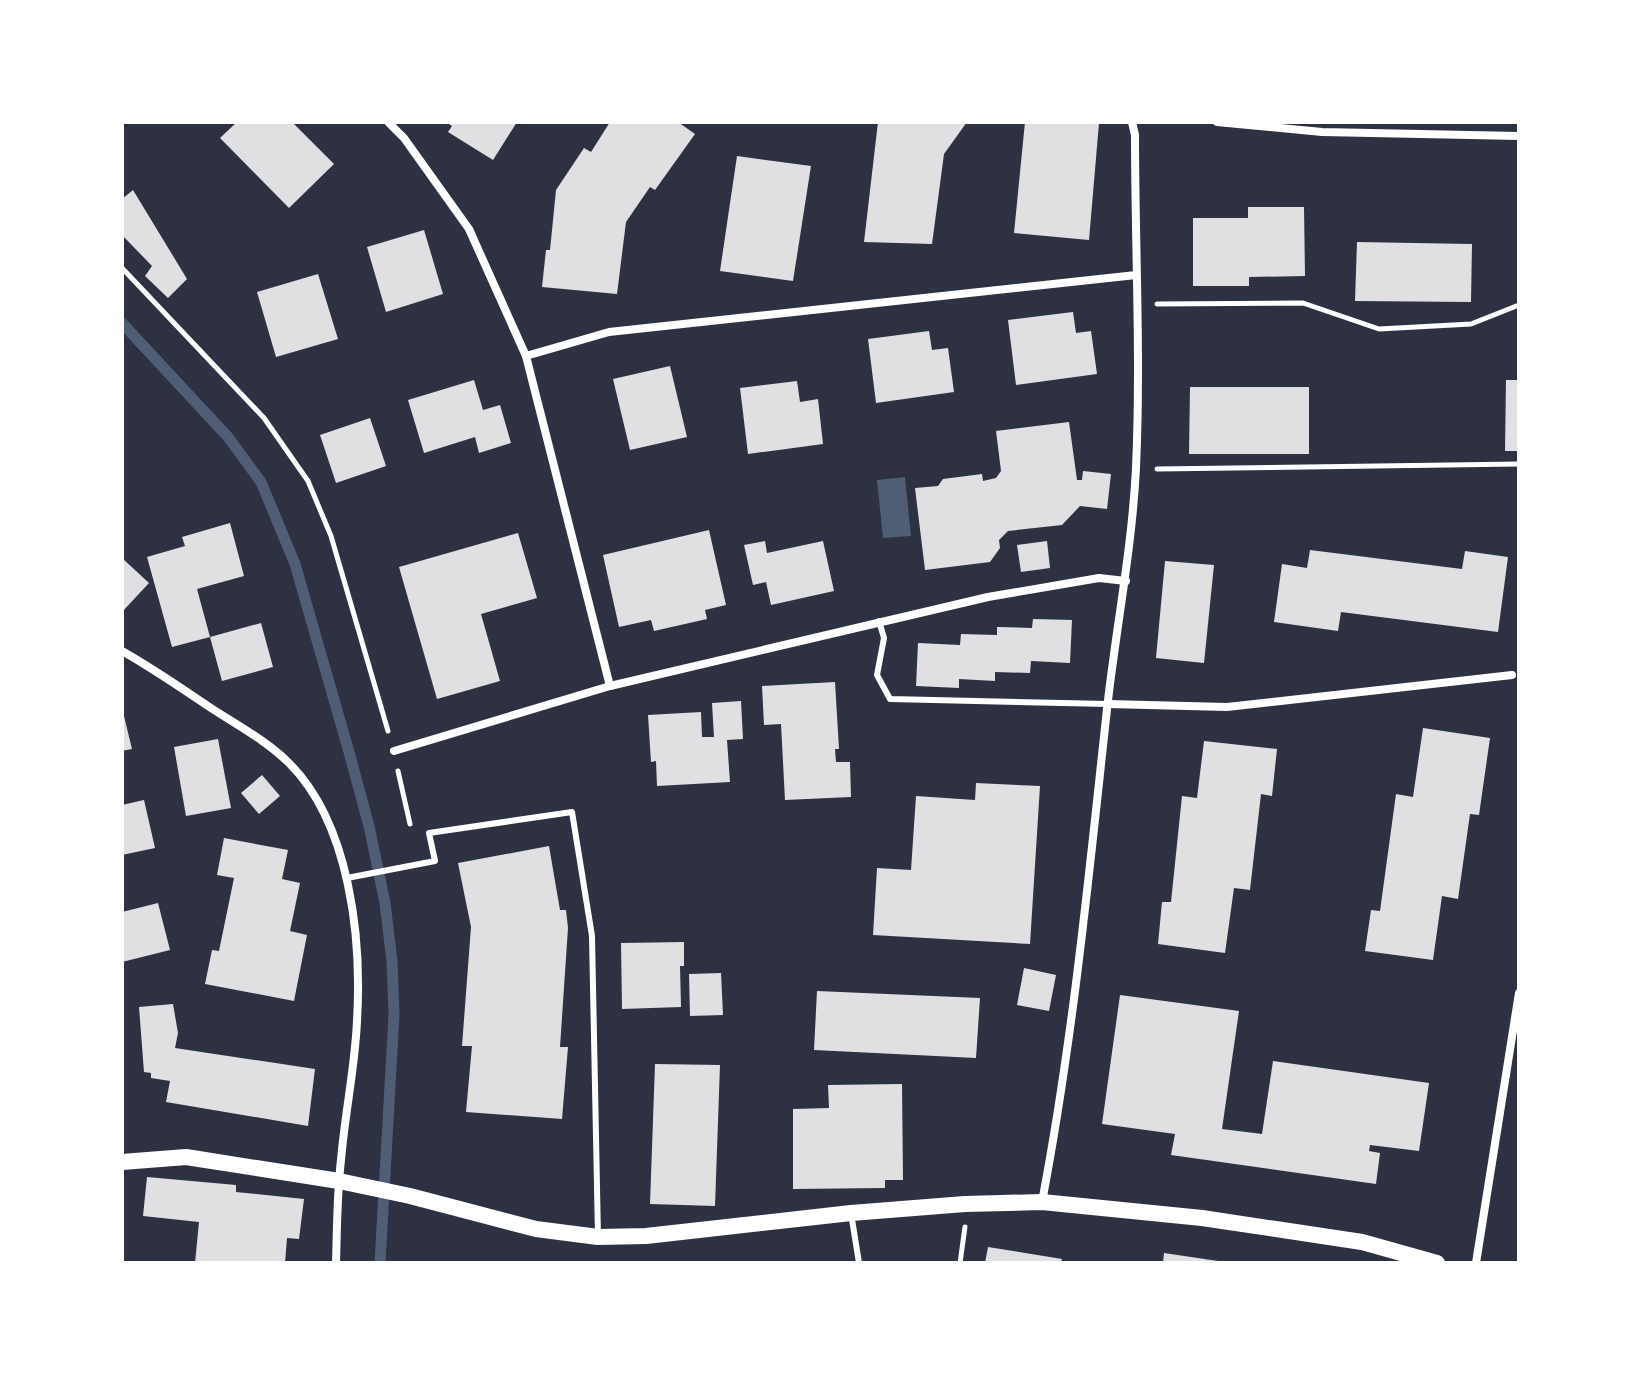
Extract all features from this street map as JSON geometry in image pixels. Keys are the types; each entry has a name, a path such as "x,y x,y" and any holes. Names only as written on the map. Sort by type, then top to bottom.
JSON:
{"main road":[{"path":"122,1162 186,1157 339,1181 536,1229 598,1237 646,1236 851,1213 965,1204 1042,1202 1202,1218 1304,1233 1362,1242 1437,1263"}],"street":[{"path":"388,122 404,138 469,229 526,356 610,686"},
{"path":"1042,1202 1085,921 1108,704 1126,581 1136,469 1135,135 1132,122"},
{"path":"1217,122 1322,132 1519,136"},
{"path":"526,356 609,332 1136,275"},
{"path":"394,751 610,686 879,621 988,597 1099,578 1126,581"},
{"path":"122,651 266,744 288,762 309,787 324,812 347,878 356,957 357,1020 339,1181 336,1263"},
{"path":"1108,704 1227,707 1512,675"},
{"path":"1476,1263 1519,993"}],"lane":[{"path":"879,621 884,638 877,675 890,699 1108,704"},
{"path":"347,878 435,861 429,833 572,812 592,936 598,1237"},
{"path":"851,1213 859,1263"}],"path":[{"path":"122,268 264,418 308,481 331,536 394,751 419,864"},
{"path":"1136,305 1303,303 1379,329 1471,324 1519,305"},
{"path":"1136,469 1519,464"},
{"path":"960,1263 965,1222"}],"water":[{"path":"905,477 911,536 883,538 877,480"}],"building":[{"path":"237,122 292,122 334,164 289,208 220,138"},
{"path":"446,122 517,122 493,160 448,132 452,126"},
{"path":"610,122 678,122 695,134 655,190 650,187 626,222 617,294 542,287 546,250 550,250 556,190 584,148 591,152"},
{"path":"878,122 967,122 944,154 932,244 864,242"},
{"path":"1025,122 1099,123 1089,240 1014,233"},
{"path":"737,156 811,166 793,281 720,271"},
{"path":"133,190 187,279 168,298 145,276 152,266 122,235 122,199"},
{"path":"1248,207 1304,207 1305,276 1249,277 1249,286 1193,286 1193,218 1248,218"},
{"path":"424,230 443,294 386,312 367,247"},
{"path":"1357,242 1472,244 1471,302 1355,301"},
{"path":"318,274 338,339 276,357 257,292"},
{"path":"1073,312 1076,333 1091,331 1097,374 1016,385 1008,320"},
{"path":"929,331 932,350 948,348 954,392 876,403 868,339"},
{"path":"670,366 687,437 630,450 613,379"},
{"path":"474,380 483,410 500,405 511,443 479,453 475,437 424,453 408,400"},
{"path":"1506,380 1519,380 1519,451 1505,451"},
{"path":"797,381 800,402 818,399 823,444 748,454 740,388"},
{"path":"1190,387 1309,387 1309,454 1189,454"},
{"path":"370,418 386,466 336,483 320,435"},
{"path":"1069,422 1077,480 1082,480 1083,471 1111,474 1107,509 1080,506 1062,525 1008,531 999,540 1000,548 990,562 925,570 915,488 938,486 943,479 982,474 983,481 996,478 1001,471 996,431"},
{"path":"230,523 244,576 197,589 210,637 172,647 147,557 185,546 182,537"},
{"path":"709,530 726,605 705,610 707,619 654,631 651,620 619,627 603,555"},
{"path":"518,533 537,598 481,614 500,681 437,699 399,567"},
{"path":"765,541 767,553 823,541 834,591 771,605 766,582 753,585 744,545"},
{"path":"1047,541 1050,568 1021,572 1017,545"},
{"path":"1310,550 1462,569 1465,551 1508,557 1498,632 1341,612 1338,631 1274,622 1282,564 1307,568"},
{"path":"122,558 149,583 122,612"},
{"path":"1165,561 1214,565 1204,663 1156,658"},
{"path":"1033,619 1072,620 1070,663 1031,661 1030,673 995,672 995,681 959,679 959,688 916,686 918,643 960,645 961,634 997,635 997,627 1032,628"},
{"path":"261,623 273,667 222,681 210,637"},
{"path":"835,682 839,749 835,749 836,762 850,762 851,797 785,800 781,724 764,725 762,686"},
{"path":"741,701 743,739 727,740 730,782 657,786 656,761 651,762 648,715 701,712 702,737 714,737 712,703"},
{"path":"122,713 132,749 122,751"},
{"path":"1423,728 1490,738 1479,815 1470,814 1458,899 1442,896 1433,960 1365,951 1371,910 1380,911 1396,794 1413,797"},
{"path":"218,739 231,808 186,816 174,747"},
{"path":"1204,741 1277,749 1272,796 1261,794 1250,890 1234,888 1225,953 1158,944 1162,902 1171,902 1182,796 1197,798"},
{"path":"262,775 280,796 259,814 241,793"},
{"path":"976,783 1040,786 1030,944 873,935 877,868 911,870 916,796 975,800"},
{"path":"144,800 155,848 122,855 122,805"},
{"path":"224,838 288,850 282,879 300,883 290,931 307,935 294,1001 205,984 212,950 219,951 234,878 217,875"},
{"path":"549,846 560,910 566,910 568,928 560,1047 568,1047 562,1119 466,1112 472,1046 462,1046 471,927 458,863"},
{"path":"158,903 170,950 122,962 122,912"},
{"path":"684,942 684,966 680,966 681,1007 622,1009 621,943"},
{"path":"1024,968 1056,975 1049,1011 1017,1005"},
{"path":"721,973 723,1015 690,1016 689,974"},
{"path":"817,991 980,998 976,1058 814,1050"},
{"path":"1120,995 1239,1011 1222,1129 1262,1134 1273,1061 1429,1083 1419,1151 1370,1145 1369,1151 1380,1153 1376,1184 1171,1155 1175,1134 1102,1124"},
{"path":"173,1004 178,1033 175,1048 315,1069 308,1126 166,1102 170,1081 151,1078 151,1073 144,1072 139,1007"},
{"path":"655,1064 720,1065 715,1206 650,1204"},
{"path":"902,1084 903,1180 885,1180 885,1188 793,1189 793,1109 829,1108 828,1085"},
{"path":"147,1177 236,1185 236,1192 304,1199 299,1239 287,1238 285,1263 195,1263 199,1222 143,1216"},
{"path":"988,1247 1062,1259 1061,1263 985,1263"},
{"path":"1164,1253 1218,1261 1218,1263 1163,1263"}],"waterway":[{"path":"122,323 228,437 261,482 295,564 349,752 385,903 392,961 394,1015 380,1263"}]}
